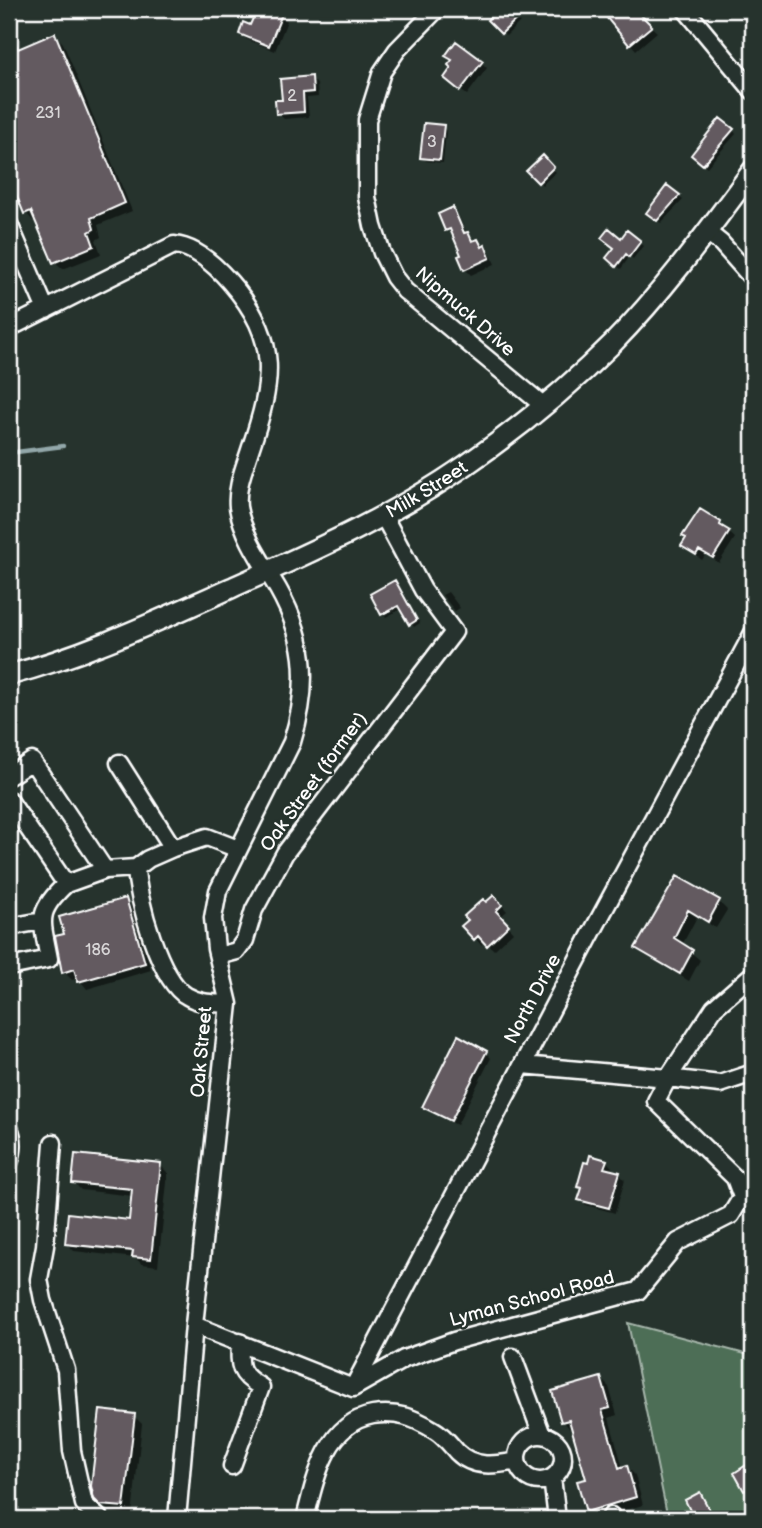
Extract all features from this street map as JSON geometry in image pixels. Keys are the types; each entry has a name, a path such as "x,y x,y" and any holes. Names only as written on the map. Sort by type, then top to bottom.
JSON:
{"main road":[{"name":"Milk Street","path":"9,674 80,652 170,616 268,572 383,515 465,466 544,406 614,341 670,278 753,170"}],"street":[{"name":"Nipmuck Drive","path":"437,9 397,50 382,72 374,95 367,120 367,197 373,226 382,253 394,277 405,291 544,406"},
{"path":"685,9 753,91"},
{"path":"9,224 46,310"},
{"path":"706,231 753,279"},
{"name":"Oak Street","path":"9,328 174,246 195,251 212,264 246,300 264,336 270,372 263,407 240,481 238,506 254,548 279,590 300,639 304,668 303,693 292,742 218,891 213,918 229,1004 194,1325 177,1519"},
{"name":"Oak Street (former)","path":"218,956 237,951 245,940 254,910 285,853 454,632 423,590 383,515"},
{"name":"North Drive","path":"354,1388 753,632"},
{"path":"9,776 32,761 105,870"},
{"path":"119,763 173,848"},
{"path":"9,800 66,884"},
{"path":"9,967 49,958 42,921 48,900 66,884 105,870 136,869 159,853 207,837 238,849"},
{"path":"136,869 157,953 174,987 200,1002 229,1004"},
{"path":"9,927 42,921"},
{"path":"668,1079 714,1008 753,974"},
{"path":"523,1065 720,1084 753,1073"},
{"name":"Lyman School Road","path":"354,1388 404,1359 442,1346 638,1291 678,1242 732,1215 742,1197 735,1178 656,1101 668,1079"},
{"path":"9,1128 12,1135 9,1163"},
{"path":"53,1143 45,1246 39,1279 43,1300 66,1370 72,1451 83,1504 100,1519"},
{"path":"194,1325 354,1388"},
{"path":"232,1466 261,1387 247,1379 239,1365 240,1342"},
{"path":"513,1356 542,1435"},
{"path":"305,1519 320,1465 347,1424 359,1417 389,1412 411,1418 436,1431 463,1458 488,1466 517,1461"},
{"path":"542,1435 555,1440 563,1453 562,1467 552,1478 537,1481 524,1475 517,1461 517,1454 523,1442 542,1435"},
{"path":"552,1478 557,1519"}],"green space":[{"path":"628,1323 753,1356 753,1519 668,1519"}],"building":[{"path":"257,9 269,9 282,14 269,46 239,34 243,22 250,25"},
{"path":"499,9 527,9 501,34 487,20"},
{"path":"616,9 628,9 632,14 636,10 652,26 629,45 606,17"},
{"path":"9,26 18,49 55,33 125,203 91,218 94,229 89,232 94,246 53,263 31,211 24,214 9,177"},
{"path":"456,41 483,61 460,91 444,78 451,68 448,65 452,60 445,56"},
{"path":"312,76 313,92 303,93 304,112 276,114 275,100 282,100 280,79"},
{"path":"720,118 734,129 703,165 691,155"},
{"path":"424,123 444,125 440,160 420,158"},
{"path":"543,155 554,167 538,183 526,171"},
{"path":"667,185 680,195 657,221 646,213"},
{"path":"453,207 464,233 468,232 472,241 478,239 482,247 485,245 490,258 464,270 450,229 445,231 438,214"},
{"path":"609,228 621,238 627,230 641,241 629,257 626,254 616,267 606,258 614,248 601,238"},
{"path":"700,509 730,531 713,558 699,550 696,555 681,546 686,538 682,536"},
{"path":"395,580 417,620 409,625 398,606 381,615 370,594"},
{"path":"677,876 720,900 708,922 688,910 674,938 693,950 680,974 635,948"},
{"path":"494,895 502,905 496,911 509,925 487,946 478,936 474,940 461,926 468,920 464,916 483,899 486,902"},
{"path":"126,898 145,963 78,982 74,969 62,973 55,936 64,934 59,917"},
{"path":"458,1035 487,1051 451,1121 422,1107"},
{"path":"75,1154 161,1163 151,1259 132,1257 133,1251 65,1244 68,1213 129,1220 132,1189 72,1183"},
{"path":"590,1155 607,1160 604,1168 620,1172 609,1208 578,1200 582,1188 577,1187 584,1162 588,1163"},
{"path":"601,1377 610,1408 602,1410 619,1468 627,1465 636,1497 586,1512 577,1481 586,1479 569,1420 561,1422 552,1391"},
{"path":"100,1410 135,1414 124,1507 100,1505 94,1499 91,1486"},
{"path":"748,1464 753,1474 753,1486 744,1491 734,1473"},
{"path":"700,1492 710,1511 694,1519 685,1500"}],"waterway":[{"path":"9,453 63,446"}]}
